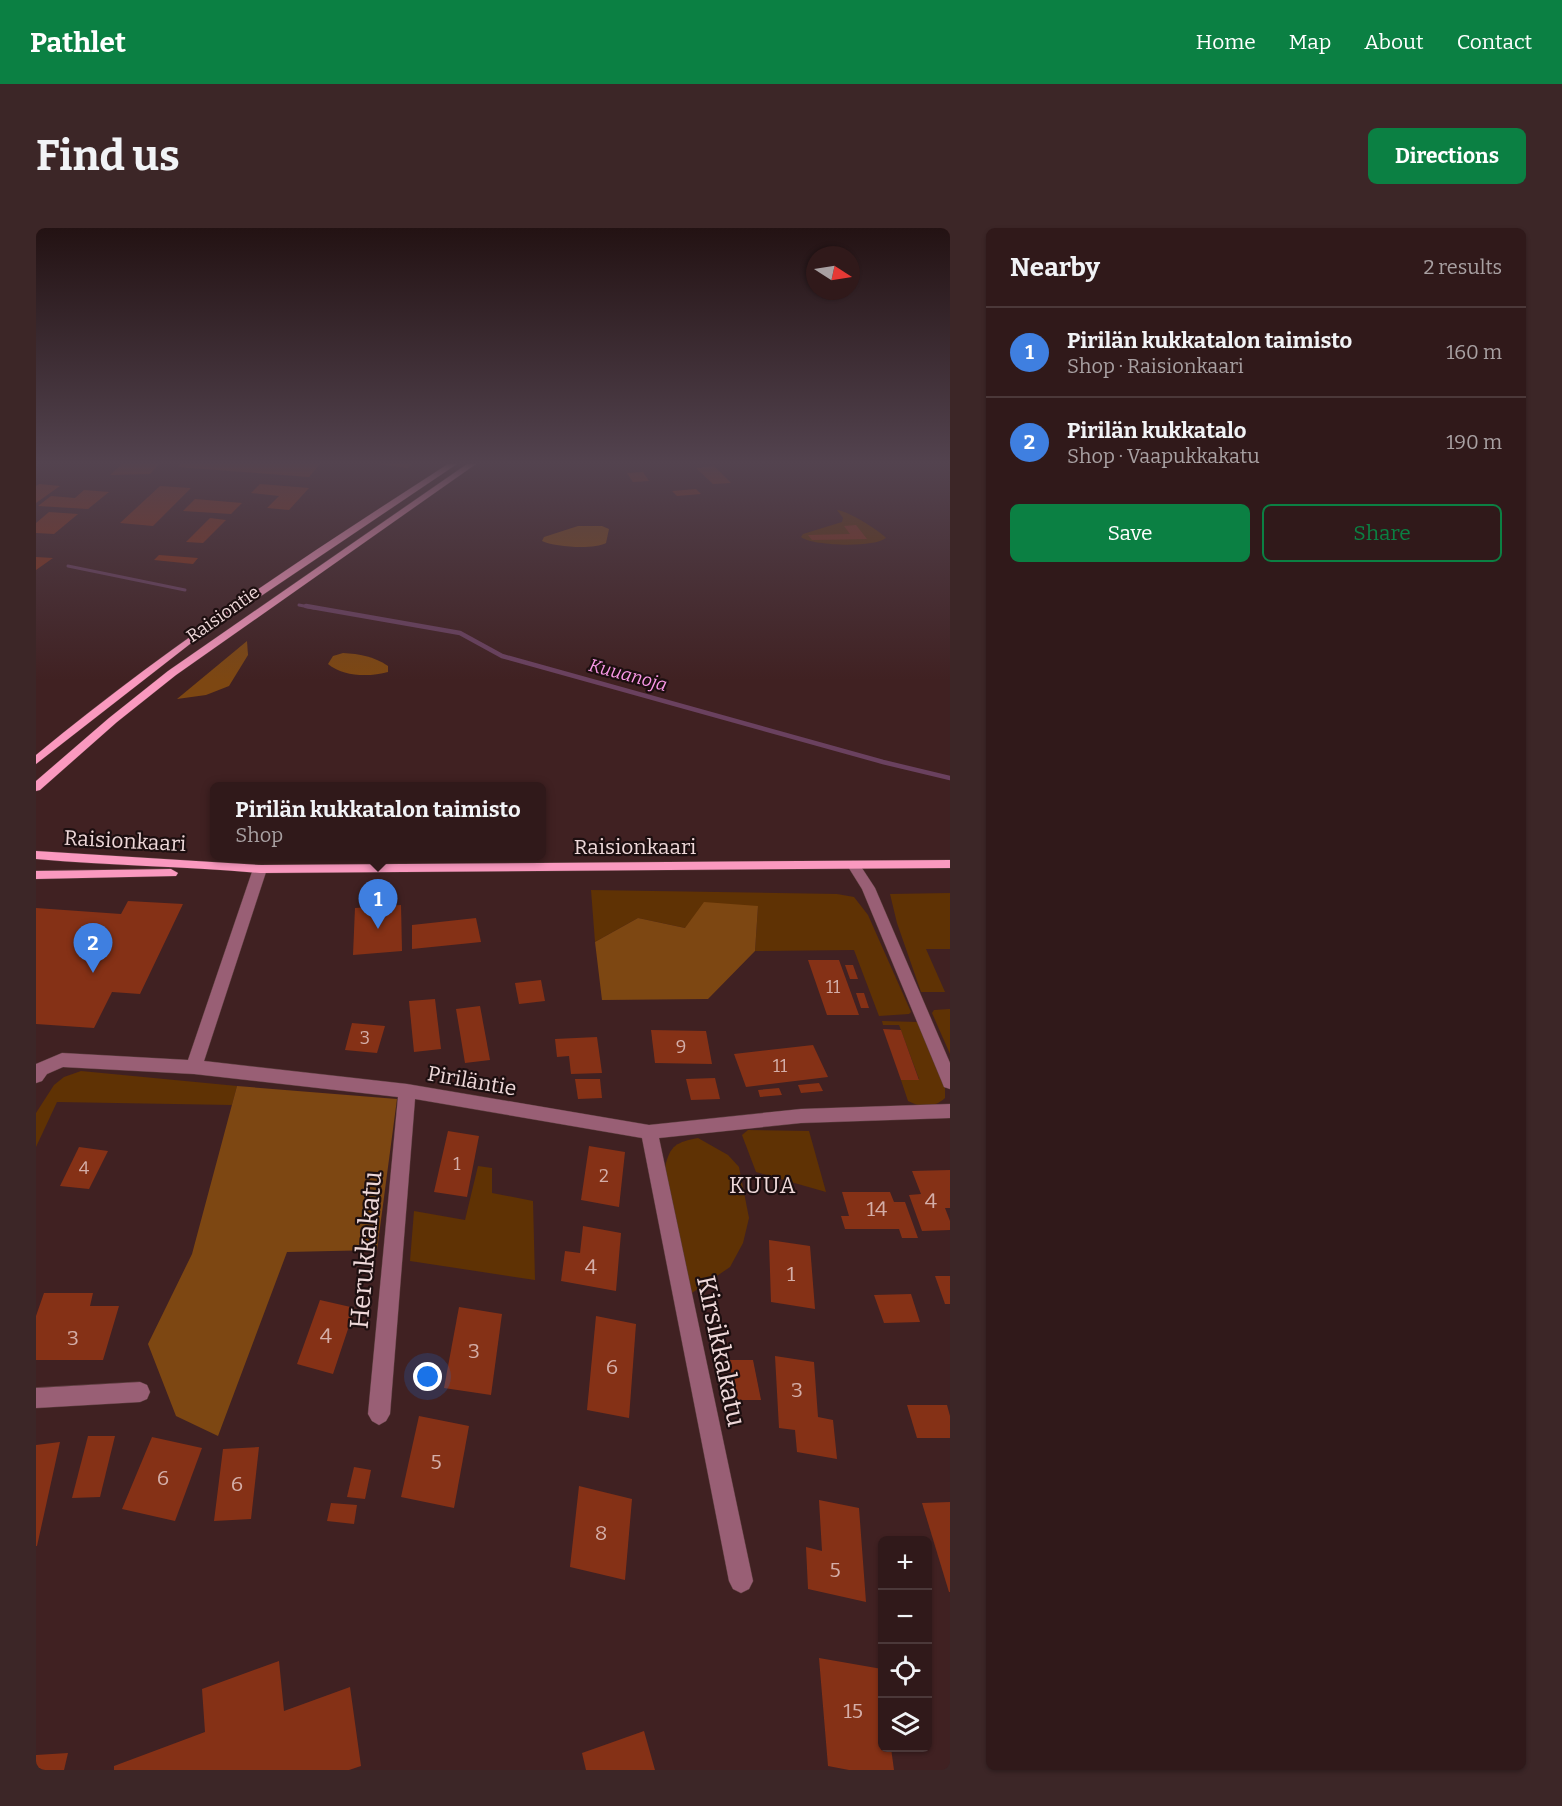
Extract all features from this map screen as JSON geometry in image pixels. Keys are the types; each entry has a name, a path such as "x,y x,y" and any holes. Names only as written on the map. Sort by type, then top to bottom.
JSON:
{"main road":[{"name":"Raisiontie","path":"36,761 150,669 347,536"},
{"name":"Raisiontie","path":"36,787 113,720 172,673 369,536"},
{"name":"Raisionkaari","path":"36,855 255,869 950,864"},
{"name":"Raisionkaari","path":"36,875 204,873 255,869"}],"street":[{"path":"853,865 868,888 950,1082"},
{"path":"194,1067 255,869"},
{"name":"Piriläntie","path":"36,1076 40,1069 62,1060 194,1067 407,1091 649,1132 801,1116 950,1112"},
{"name":"Herukkakatu","path":"379,1414 407,1091"},
{"name":"Kirsikkakatu","path":"649,1132 741,1581"},
{"path":"36,1398 140,1392"}],"shaded area":[{"path":"608,536 606,543 600,545 574,547 542,541 544,537"},
{"path":"884,536 886,538 869,543 843,545 817,542 801,537"},
{"path":"247,641 248,655 229,686 206,695 177,699"},
{"path":"343,653 377,660 388,666 388,672 373,675 349,674 328,664 333,656"},
{"path":"591,890 837,894 854,897 868,915 911,1012 879,1016 854,950 755,951 758,906 685,928 638,918 595,942"},
{"path":"950,893 950,949 926,949 945,992 921,992 897,923 890,894"},
{"path":"704,902 758,906 755,951 708,999 602,1000 595,942 638,918 685,928"},
{"path":"950,1009 950,1054 932,1013 934,1010"},
{"path":"882,1021 918,1022 945,1086 945,1098 936,1104 927,1106 908,1101 901,1080 919,1079 899,1025 883,1025"},
{"path":"81,1071 237,1086 232,1105 57,1102 36,1147 36,1113 54,1085 64,1077"},
{"path":"237,1086 397,1099 377,1250 287,1252 218,1436 176,1416 148,1344 192,1254"},
{"path":"748,1130 809,1131 826,1192 756,1172 742,1135"},
{"path":"698,1138 728,1155 739,1167 749,1218 743,1243 730,1267 689,1295 665,1167 672,1149 680,1143"},
{"path":"478,1166 492,1168 492,1193 533,1201 535,1280 410,1261 414,1211 465,1220"}],"building":[{"path":"192,536 210,536 203,543 186,542"},
{"path":"809,536 865,536 867,539 812,540"},
{"path":"159,555 198,558 193,564 154,560"},
{"path":"36,557 53,558 36,570"},
{"path":"128,901 183,904 140,994 112,992 94,1028 36,1024 36,908 121,914"},
{"path":"401,905 402,951 353,955 355,908"},
{"path":"476,918 481,942 412,949 412,925"},
{"path":"808,960 839,960 859,1015 827,1015"},
{"path":"845,965 853,965 858,979 850,979"},
{"path":"541,980 545,1001 519,1004 515,983"},
{"path":"856,993 864,993 869,1008 861,1008"},
{"path":"435,999 441,1049 414,1052 409,1001"},
{"path":"480,1006 490,1060 465,1063 456,1009"},
{"path":"352,1023 385,1026 377,1053 345,1050"},
{"path":"883,1029 901,1030 919,1080 901,1080"},
{"path":"651,1030 706,1031 712,1064 655,1063"},
{"path":"597,1037 602,1073 571,1074 569,1056 557,1057 555,1039"},
{"path":"813,1045 828,1077 746,1087 734,1054"},
{"path":"715,1078 720,1099 691,1100 686,1079"},
{"path":"575,1079 600,1079 602,1098 578,1099"},
{"path":"819,1083 823,1091 801,1093 798,1085"},
{"path":"779,1088 782,1095 760,1097 758,1090"},
{"path":"448,1131 479,1136 467,1197 434,1192"},
{"path":"589,1146 625,1152 619,1207 581,1200"},
{"path":"79,1147 108,1151 89,1189 60,1186"},
{"path":"950,1170 950,1208 945,1208 950,1221 950,1230 922,1231 909,1195 921,1194 912,1171"},
{"path":"842,1192 890,1192 894,1202 905,1202 918,1238 902,1238 899,1229 845,1229 841,1216 849,1216"},
{"path":"583,1226 621,1233 616,1291 561,1281 565,1251 580,1253"},
{"path":"769,1240 810,1246 815,1309 771,1302"},
{"path":"935,1276 950,1276 950,1304 945,1304"},
{"path":"44,1293 93,1293 90,1306 119,1306 103,1360 36,1360 36,1316"},
{"path":"911,1294 920,1322 884,1323 874,1295"},
{"path":"320,1300 355,1308 333,1374 297,1364"},
{"path":"459,1307 502,1314 491,1395 444,1388"},
{"path":"596,1316 636,1324 629,1418 587,1410"},
{"path":"775,1356 814,1362 818,1417 833,1420 837,1459 797,1452 795,1430 779,1428"},
{"path":"729,1360 753,1360 761,1400 736,1400"},
{"path":"907,1405 947,1405 950,1416 950,1438 917,1438"},
{"path":"419,1416 469,1426 454,1508 401,1497"},
{"path":"88,1436 115,1436 100,1497 72,1498"},
{"path":"152,1437 202,1448 175,1521 122,1509"},
{"path":"60,1442 37,1546 36,1546 36,1445"},
{"path":"259,1447 251,1519 214,1521 223,1449"},
{"path":"354,1467 371,1470 365,1499 347,1497"},
{"path":"579,1486 632,1499 625,1580 570,1567"},
{"path":"819,1500 859,1508 866,1602 808,1589 806,1547 822,1551"},
{"path":"950,1502 950,1592 949,1592 922,1503"},
{"path":"331,1503 357,1505 354,1524 327,1521"},
{"path":"819,1658 878,1668 878,1752 892,1752 894,1770 849,1770 828,1766"},
{"path":"279,1661 284,1711 350,1687 361,1766 349,1770 114,1770 114,1766 205,1732 202,1689"},
{"path":"644,1731 655,1770 586,1770 582,1753"},
{"path":"68,1753 64,1770 36,1770 36,1755"}],"waterway":[{"path":"68,566 185,590"},
{"name":"Kuuanoja","path":"299,605 314,608"},
{"name":"Kuuanoja","path":"306,606 460,633 502,656 883,762 950,778"}],"place":[{"name":"Pirilän kukkatalon taimisto","path":"378,929"},
{"name":"Pirilän kukkatalo","path":"93,973"}],"district":[{"name":"KUUA","path":"763,1185"}]}
